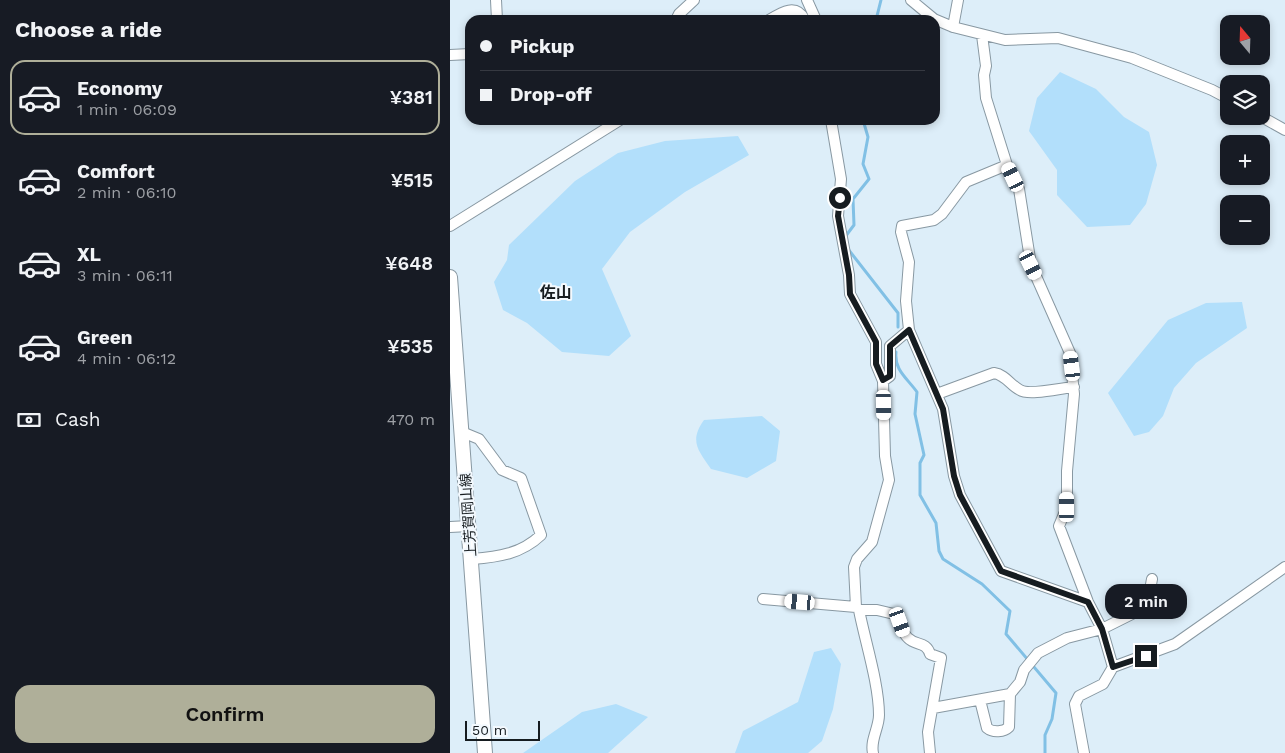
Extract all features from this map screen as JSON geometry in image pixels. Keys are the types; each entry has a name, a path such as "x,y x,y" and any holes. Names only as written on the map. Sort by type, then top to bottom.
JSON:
{"main road":[{"name":"上芳賀岡山線","path":"450,277 452,328 472,560 485,753"}],"street":[{"path":"496,0 497,15"},
{"path":"678,15 694,0"},
{"path":"807,0 814,15"},
{"path":"911,0 929,15"},
{"path":"953,28 958,0"},
{"path":"777,15 783,11 792,10 802,15"},
{"path":"940,22 953,28 1005,40 1058,38 1132,58 1220,94"},
{"path":"982,35 986,66 984,75 986,98 1007,165 1019,189 1031,265 1070,353 1074,387 1067,507 1059,526 1088,602 1102,629 1113,667"},
{"path":"450,55 465,54"},
{"path":"1270,122 1285,130"},
{"path":"450,226 612,125"},
{"path":"832,125 842,179 838,216 849,275 850,294 876,342 876,364 883,380 885,456 889,480 872,542 857,559 854,567 857,609 879,715 872,746 873,753"},
{"path":"1007,165 966,182 942,214 934,220 902,226 901,232 909,262 906,301 909,330 943,409 954,476 960,495 1001,571 1088,602"},
{"path":"883,380 890,376 890,346 909,330"},
{"path":"937,394 994,373 1005,376 1020,391 1031,393 1074,387"},
{"path":"462,432 479,439 502,470 521,478 541,535 529,546 512,553 472,560"},
{"path":"450,526 469,526"},
{"path":"1084,753 1075,704 1079,696 1103,684 1113,667 1175,644 1285,567"},
{"path":"980,700 987,728 995,731 1007,729 1009,727 1010,694 1020,682 1024,670 1038,653 1067,638 1102,629 1138,611 1148,601 1152,579"},
{"path":"763,599 877,610 894,614 905,636 913,642 922,643 928,648 930,654 941,658 928,732 930,753"},
{"path":"933,708 1010,694"}],"shaded area":[{"path":"1060,72 1096,89 1124,117 1149,132 1157,165 1146,204 1130,225 1087,227 1057,195 1057,170 1029,131 1037,98"},
{"path":"738,136 749,155 685,192 630,232 602,269 631,336 609,356 562,352 527,323 503,310 494,282 507,260 509,245 575,181 618,153 665,141"},
{"path":"1242,302 1247,328 1196,363 1174,388 1163,416 1149,432 1134,436 1108,393 1168,320 1206,303"},
{"path":"762,416 780,431 776,461 747,478 711,469 699,451 696,440 699,427 704,420"},
{"path":"831,648 841,664 833,709 822,741 808,753 735,753 743,731 798,702 814,652"},
{"path":"616,704 648,717 608,753 523,753 582,712"}],"waterway":[{"path":"877,15 881,0"},
{"path":"845,237 854,225 853,199 869,179 863,164 868,137 864,125"},
{"path":"848,249 898,313 898,327"},
{"path":"896,352 899,369 917,392 915,414 924,455 920,463 920,495 936,523 939,551 943,559 982,584 1010,611 1006,634 1056,693 1052,719 1045,735 1045,753"}],"district":[{"name":"佐山","path":"556,292"}],"route":[{"path":"840,198 838,216 849,275 850,294 860,308 876,342 876,364 883,380 890,376 890,346 909,330 943,409 954,476 960,495 1001,571 1088,602 1102,629 1113,667 1128,660 1146,656"}]}
